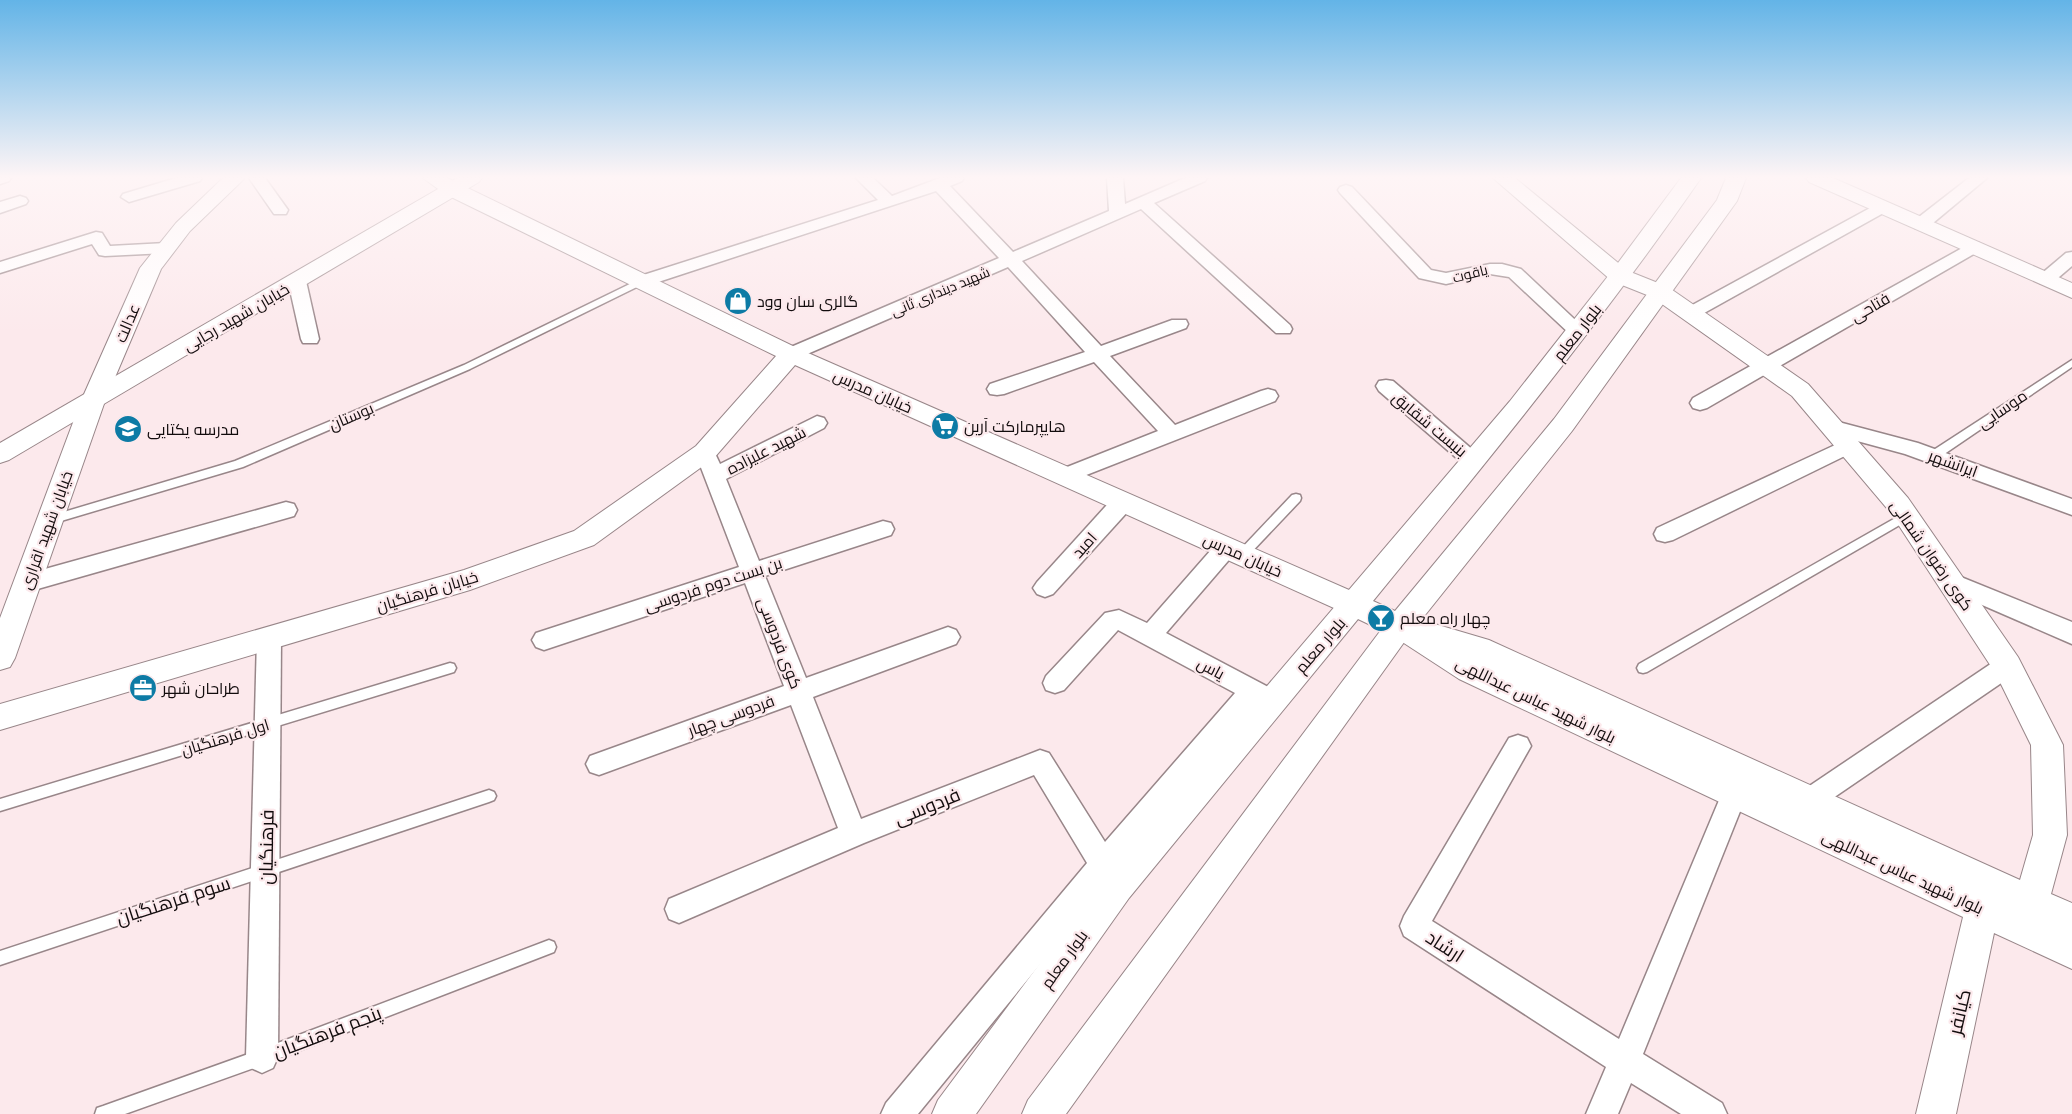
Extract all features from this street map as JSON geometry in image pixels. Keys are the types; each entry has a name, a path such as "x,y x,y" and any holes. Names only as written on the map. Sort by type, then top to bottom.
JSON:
{"street":[{"name":"عدالت","path":"92,401 151,268 181,230"},
{"name":"خیابان شهید رجایی","path":"0,454 297,281 377,230"},
{"name":"خیابان مدرس","path":"542,230 640,282 791,354 1400,626"},
{"path":"640,282 802,230"},
{"path":"984,230 1013,260 1096,355 1172,433"},
{"name":"شهید دینداری ثانی","path":"791,354 1082,230"},
{"path":"1173,230 1282,329"},
{"name":"یاقوت","path":"1384,230 1425,274 1442,280 1493,267 1515,273 1578,331"},
{"name":"کوی رضوان شمالی","path":"1565,230 1620,276 1660,292 1800,390 1906,516 2007,666 2047,745 2050,835 2031,902"},
{"name":"بلوار معلم","path":"952,1114 1110,876 1263,696 1355,605 1474,462 1578,331 1653,230"},
{"path":"1042,1114 1400,626 1563,426 1706,230"},
{"path":"1691,313 1840,230"},
{"path":"1935,230 2072,291"},
{"path":"0,268 96,237 105,251 166,248"},
{"name":"فتاحی","path":"1700,403 1767,367 1973,247"},
{"path":"2046,279 2072,257"},
{"path":"297,281 310,340"},
{"path":"997,388 1096,355 1179,324"},
{"name":"خیابان فرهنگیان","path":"0,717 470,579 584,538 710,464 791,354"},
{"name":"بنبست شقایق","path":"1386,386 1474,462"},
{"path":"1064,476 1268,396"},
{"name":"خیابان شهید اقراری","path":"0,658 16,598 50,521 92,401"},
{"name":"شهید علیزاده","path":"710,464 817,423"},
{"path":"1665,534 1840,436"},
{"name":"ایرانشهر","path":"1840,436 1933,456 2072,507"},
{"name":"کوی فردوسی","path":"710,464 854,834"},
{"name":"امید","path":"1045,588 1123,502"},
{"path":"16,598 286,510"},
{"name":"بن بست دوم فردوسی","path":"544,640 751,570 883,529"},
{"path":"1150,635 1234,551"},
{"path":"1951,582 2067,630 2072,634"},
{"name":"یاس","path":"1055,683 1113,620 1119,619 1263,696"},
{"name":"بلوار شهید عباس عبداللهی","path":"1400,626 1470,670 2072,951"},
{"name":"بلوار شهید عباس عبداللهی","path":"1400,626 1479,648 2072,921"},
{"name":"فردوسی چهار","path":"599,764 948,637"},
{"name":"فرهنگیان","path":"262,1057 269,638"},
{"path":"1808,800 2007,666"},
{"name":"ارشاد","path":"1518,746 1414,926 1710,1114"},
{"name":"فردوسی","path":"679,909 854,834 1040,761 1110,876"},
{"path":"1602,1114 1734,794"},
{"path":"897,1114 1110,876"},
{"name":"کیانفر","path":"1936,1114 1982,909"}],"lane":[{"name":"بوستان","path":"50,521 239,464 467,367 640,282"},
{"name":"موسایی","path":"1933,456 2072,363"},
{"path":"1234,551 1296,498"},
{"path":"1643,668 1906,516"},
{"name":"اول فرهنگیان","path":"0,804 268,725 450,668"},
{"name":"سوم فرهنگیان","path":"0,958 489,796"},
{"name":"پنجم فرهنگیان","path":"103,1114 262,1057 548,947"}],"place":[{"name":"گالری سان وود","path":"738,301"},
{"name":"هایپرمارکت آرین","path":"945,426"},
{"name":"مدرسه یکتایی","path":"128,429"},
{"name":"چهار راه معلم","path":"1381,618"},
{"name":"طراحان شهر","path":"143,688"}]}
